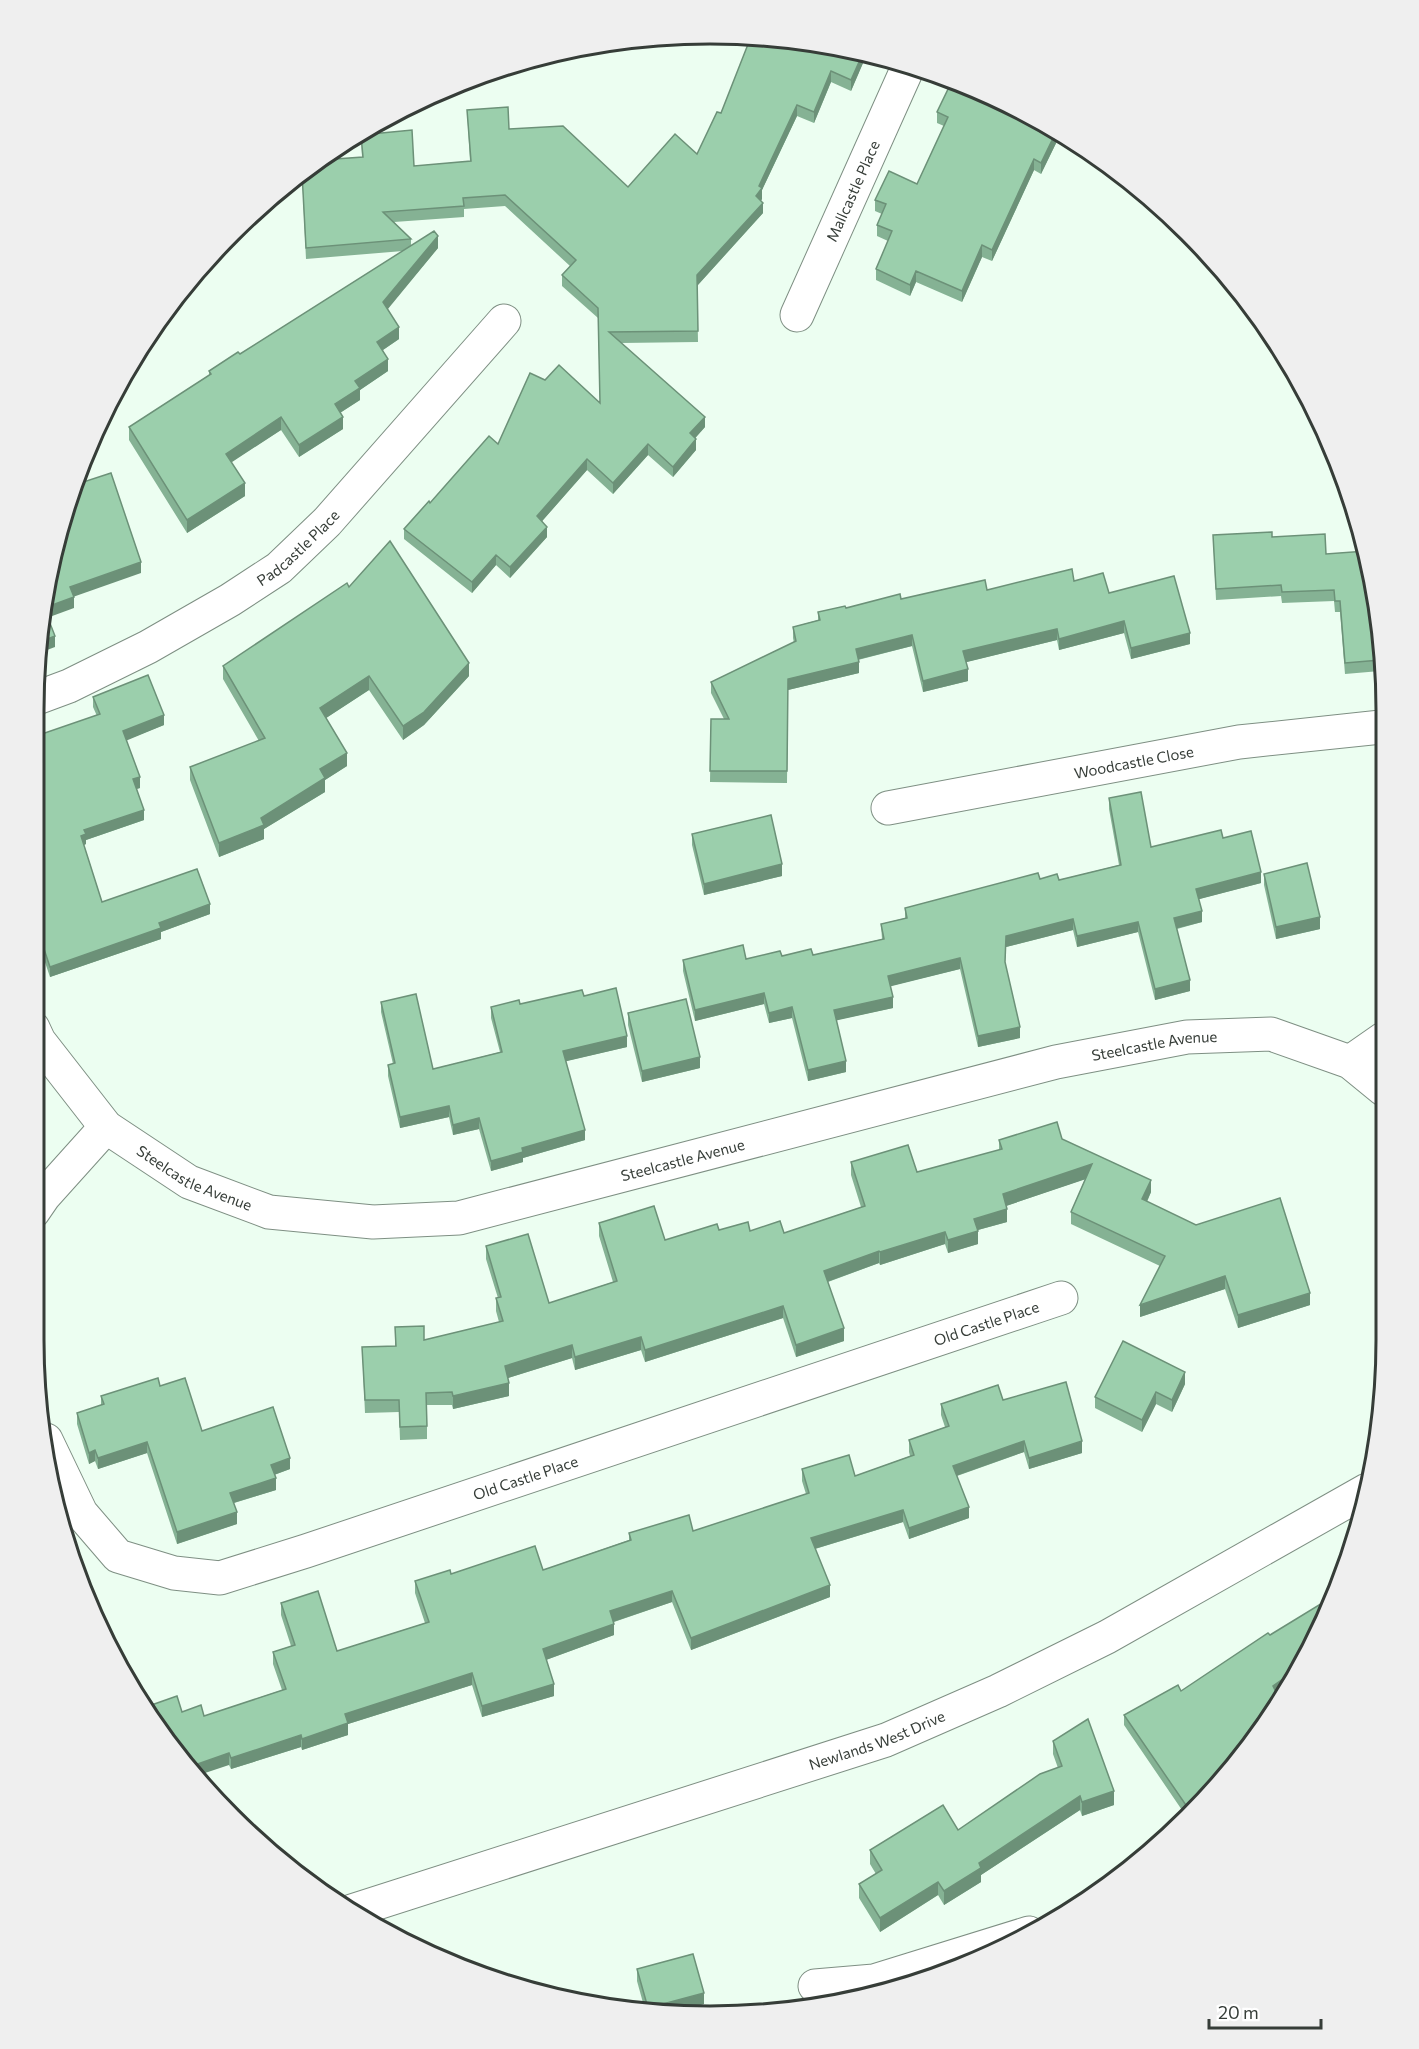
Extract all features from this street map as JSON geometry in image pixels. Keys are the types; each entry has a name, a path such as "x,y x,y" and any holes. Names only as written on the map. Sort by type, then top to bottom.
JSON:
{"street":[{"name":"Mallcastle Place","path":"797,315 905,73"},
{"name":"Padcastle Place","path":"44,695 69,686 148,647 230,600 279,568 327,522 504,321"},
{"name":"Woodcastle Close","path":"888,808 1239,742 1376,728"},
{"name":"Steelcastle Avenue","path":"44,1047 106,1127 189,1182 268,1212 373,1222 459,1218 1056,1062 1187,1037 1271,1034 1350,1062 1376,1083"},
{"path":"1350,1062 1376,1044"},
{"path":"44,1196 106,1127"},
{"name":"Old Castle Place","path":"54,1457 81,1513 118,1556 174,1573 220,1578 317,1548 1061,1298"},
{"name":"Newlands West Drive","path":"363,1908 886,1740 998,1691 1107,1637 1357,1496"},
{"path":"815,1986 874,1981 977,1949"}],"building":[{"path":"748,45 796,49 860,61 851,80 831,71 814,112 797,105 759,186 762,188 756,196 763,203 697,275 698,331 609,332 705,417 690,433 696,439 673,467 648,444 613,483 587,459 537,516 547,527 510,567 496,555 472,582 404,529 489,436 498,444 530,373 545,380 559,365 600,403 598,308 562,275 576,260 505,195 463,198 464,206 383,212 411,239 306,248 302,182 335,159 363,157 362,142 376,134 412,130 414,166 471,161 467,110 508,107 509,129 563,126 628,187 675,134 697,154 717,112 721,113"},
{"path":"949,88 1004,112 1052,139 1041,163 1034,159 992,250 982,245 962,291 916,271 910,285 876,269 892,231 877,225 886,204 875,200 889,171 917,184 948,117 937,112"},
{"path":"434,231 438,236 383,302 399,327 377,342 388,359 355,381 360,388 335,404 343,417 299,445 281,417 226,454 245,483 187,520 129,427 211,374 209,371 238,352 240,354"},
{"path":"111,473 141,562 70,587 74,597 52,605 66,537 84,482"},
{"path":"1272,532 1272,537 1325,534 1326,554 1356,552 1370,623 1373,661 1345,663 1340,601 1335,601 1334,590 1282,592 1281,585 1216,589 1213,535"},
{"path":"390,541 469,663 424,712 403,726 369,676 320,708 347,753 320,769 325,778 261,818 264,825 219,843 190,767 265,738 223,666 347,583 349,587"},
{"path":"1072,569 1074,581 1103,573 1109,593 1174,576 1190,633 1131,648 1124,621 1059,639 1057,629 963,651 968,669 923,681 912,635 856,649 859,662 788,679 787,771 710,771 711,719 729,719 711,682 796,641 793,627 820,620 818,612 845,606 846,608 900,594 901,599 985,580 987,590"},
{"path":"49,621 55,636 48,639"},
{"path":"148,675 164,715 123,731 140,777 133,779 144,810 84,830 86,834 81,836 102,902 197,869 210,904 159,923 161,928 50,967 44,949 44,733 100,714 93,697"},
{"path":"1141,792 1151,847 1221,830 1223,838 1251,831 1261,872 1196,889 1202,911 1174,918 1190,980 1155,989 1138,922 1077,936 1073,919 1006,936 1005,962 1020,1027 978,1036 960,958 888,976 893,997 834,1010 846,1061 808,1070 792,1007 769,1013 764,993 695,1010 683,960 743,945 746,959 780,951 782,956 811,949 813,955 884,939 881,924 907,918 905,908 1038,873 1040,879 1057,874 1059,880 1121,865 1109,798"},
{"path":"771,815 782,864 704,884 692,834"},
{"path":"1307,863 1320,917 1276,927 1264,874"},
{"path":"616,988 627,1036 563,1051 585,1130 522,1148 523,1152 491,1161 479,1118 453,1125 449,1106 400,1117 388,1065 395,1063 381,1002 416,994 433,1069 502,1052 491,1007 519,1000 520,1004 582,990 584,996"},
{"path":"686,999 700,1057 642,1071 628,1013"},
{"path":"1057,1122 1062,1139 1151,1180 1142,1199 1196,1225 1280,1198 1310,1293 1238,1315 1225,1276 1140,1305 1165,1256 1071,1212 1092,1164 1003,1194 1007,1209 974,1219 978,1231 948,1240 945,1232 879,1251 824,1271 844,1328 796,1345 783,1306 645,1350 641,1337 575,1357 572,1345 505,1366 509,1383 453,1396 452,1392 426,1393 427,1426 400,1427 399,1400 365,1400 362,1347 396,1346 395,1327 424,1326 424,1340 503,1321 496,1298 501,1297 486,1246 528,1234 549,1303 617,1281 599,1223 654,1206 665,1240 717,1224 719,1230 748,1222 750,1231 780,1221 784,1233 865,1206 851,1162 908,1145 917,1172 1002,1149 999,1140"},
{"path":"1123,1341 1185,1372 1172,1400 1156,1392 1142,1420 1095,1397"},
{"path":"158,1378 160,1386 185,1378 202,1431 273,1407 290,1458 271,1465 276,1478 230,1493 237,1512 177,1532 147,1442 98,1458 95,1450 89,1453 77,1413 104,1404 101,1396"},
{"path":"1066,1382 1082,1441 1029,1458 1024,1441 953,1466 969,1507 909,1528 903,1510 811,1538 830,1585 691,1638 672,1591 610,1611 614,1624 543,1649 554,1684 482,1706 472,1673 345,1714 348,1723 302,1739 301,1735 231,1758 229,1753 197,1764 153,1705 177,1696 182,1712 201,1705 204,1716 286,1689 273,1652 295,1645 281,1603 318,1591 337,1651 429,1622 415,1581 450,1570 451,1574 535,1546 543,1570 631,1540 629,1533 689,1515 693,1531 809,1493 802,1469 849,1455 855,1476 914,1455 909,1440 949,1426 941,1404 998,1385 1003,1400"},
{"path":"1320,1604 1286,1672 1281,1680 1273,1686 1275,1690 1263,1710 1238,1745 1185,1804 1124,1715 1178,1685 1181,1691 1268,1633 1270,1635"},
{"path":"1088,1719 1114,1791 1082,1802 1080,1796 979,1863 981,1868 944,1891 938,1882 880,1918 859,1884 882,1870 870,1850 943,1805 958,1830 1040,1774 1062,1766 1053,1741"},
{"path":"693,1954 704,1993 664,2004 646,2002 637,1969"}]}
